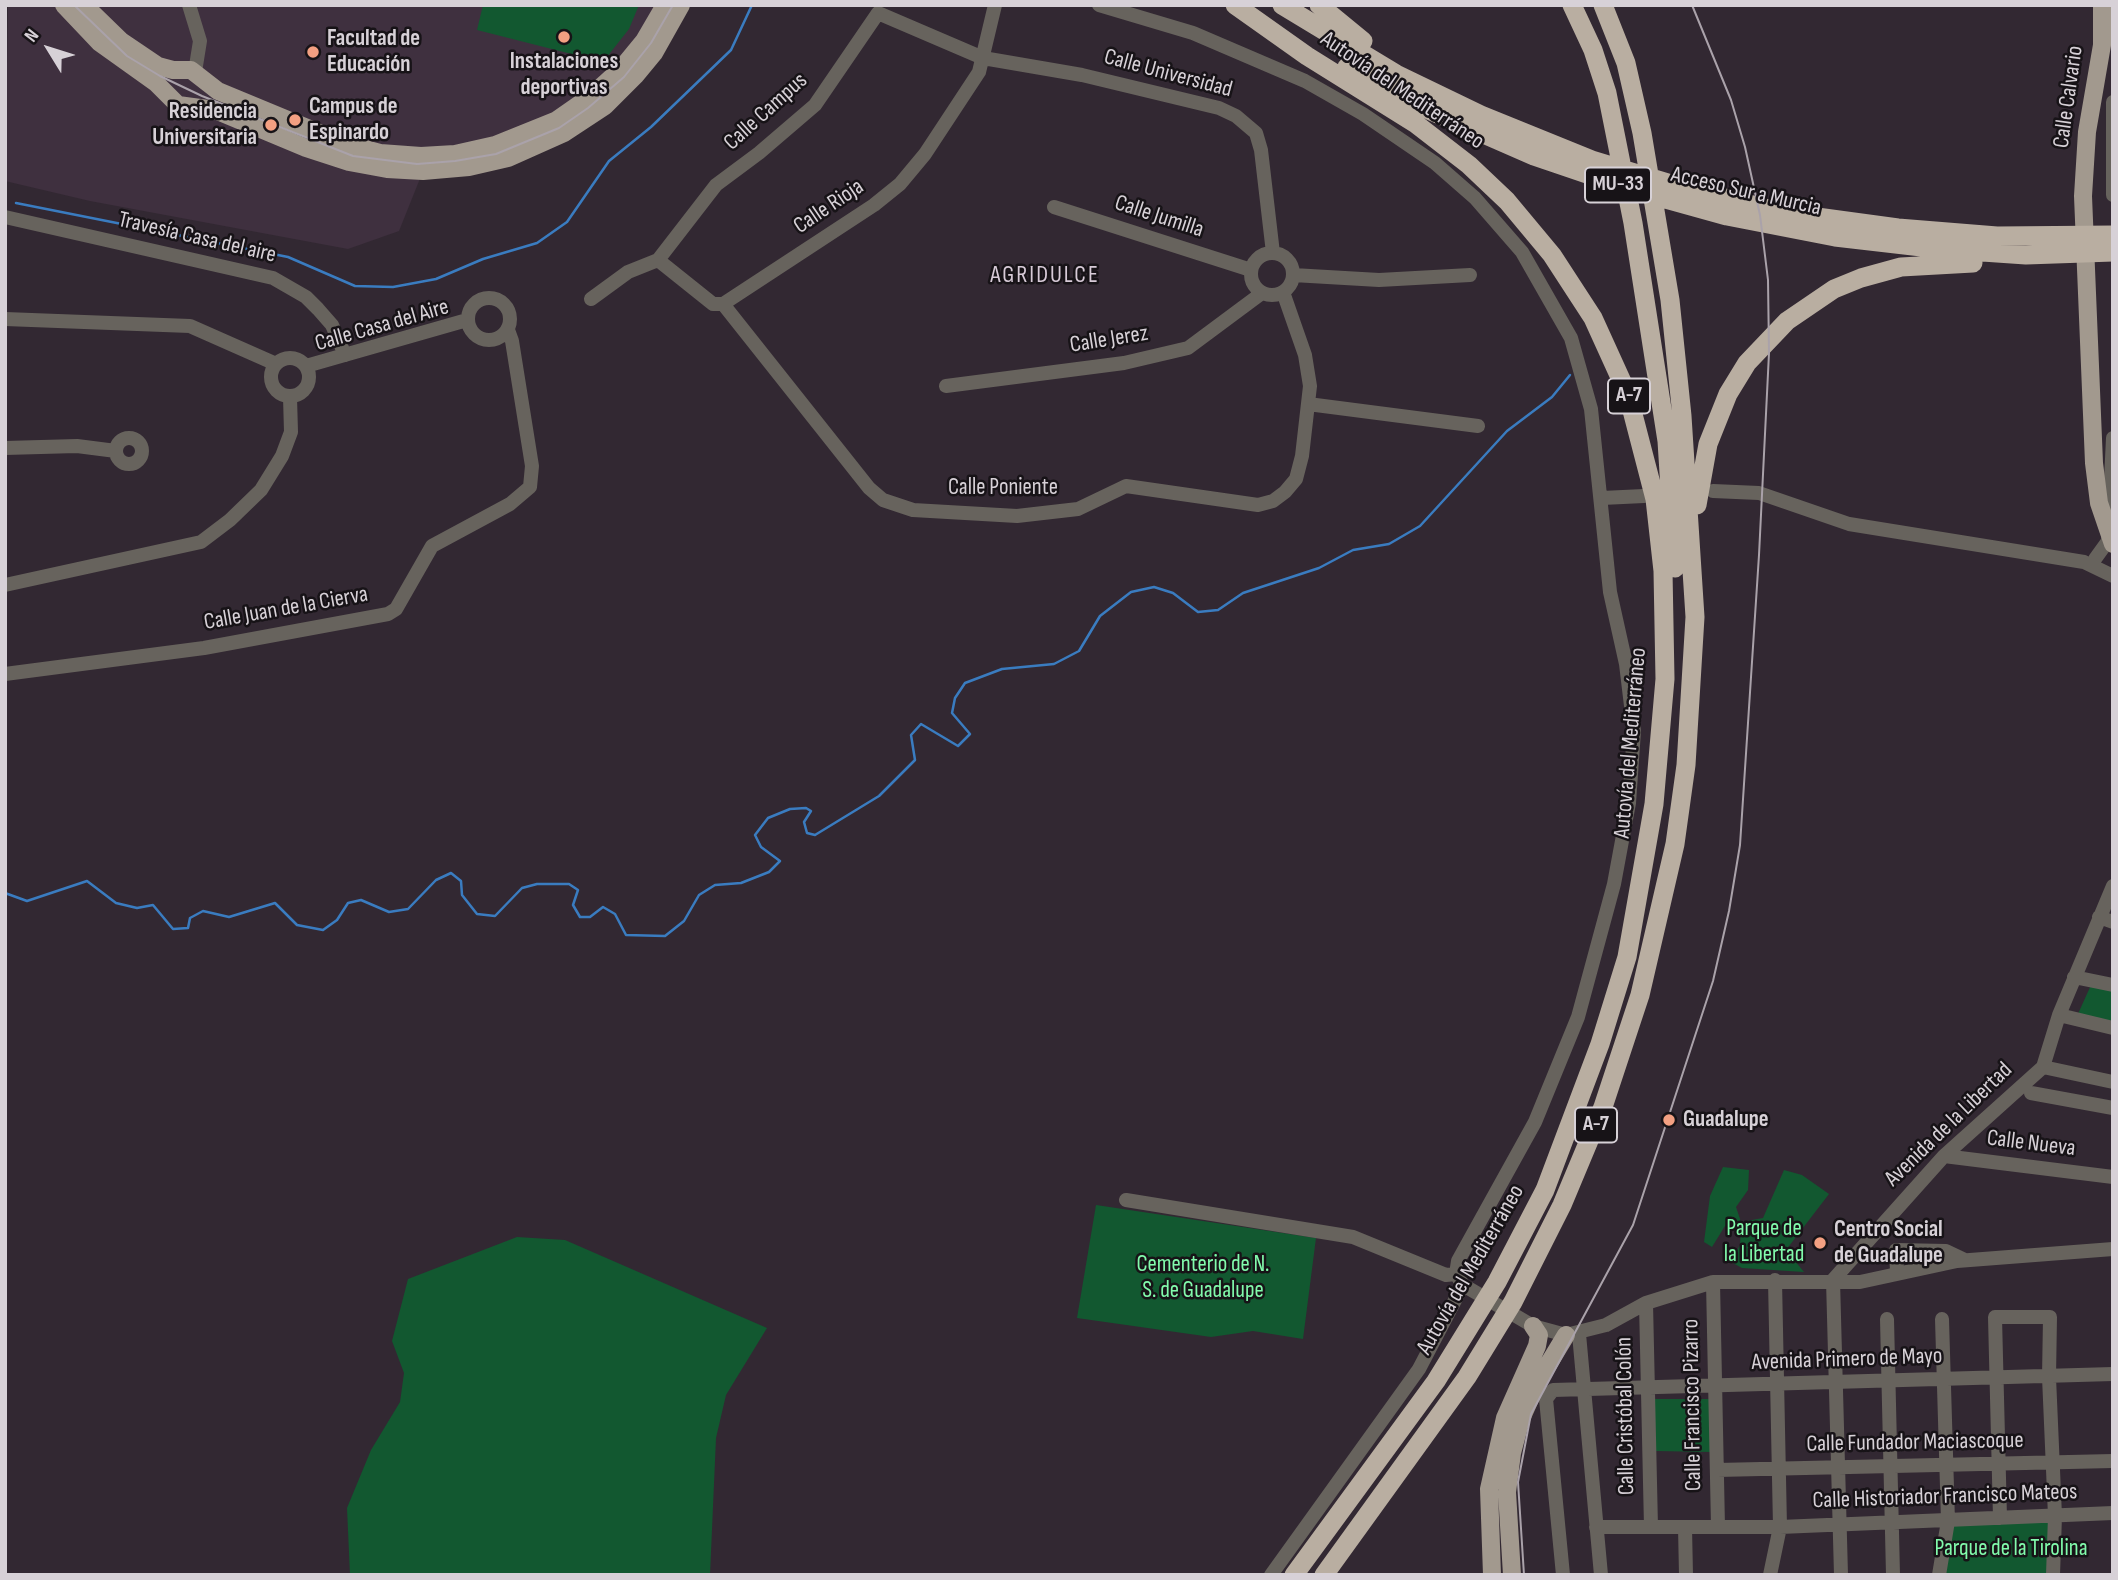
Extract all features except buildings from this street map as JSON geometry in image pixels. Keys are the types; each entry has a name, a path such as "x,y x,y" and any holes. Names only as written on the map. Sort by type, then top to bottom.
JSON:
{"highway":[{"name":"Autovía del Mediterráneo","path":"1235,5 1416,124 1469,165 1507,201 1552,255 1593,318 1628,395 1649,471 1660,534 1665,679 1654,804 1626,957 1600,1044 1545,1190 1481,1310 1429,1391 1294,1575"},
{"name":"Acceso Sur a Murcia","path":"1244,5 1348,67 1432,111 1584,174 1677,203 1790,229 1895,244 2026,255 2113,252"},
{"name":"Acceso Sur a Murcia","path":"1282,5 1396,74 1481,115 1592,160 1678,187 1780,212 1898,228 1997,236 2113,235"},
{"path":"1319,5 1333,20 1368,44 1442,85 1543,133 1678,187"},
{"path":"1572,5 1597,59 1615,129 1633,223 1667,441 1674,541 1675,636 1670,722 1660,805 1626,957"},
{"name":"Autovía del Mediterráneo","path":"1324,1575 1434,1426 1502,1321 1562,1205 1603,1107 1655,939 1675,844 1686,765 1695,617 1677,355 1642,134 1626,63 1603,5"},
{"path":"1691,545 1703,461 1721,408 1747,363 1787,321 1834,289 1876,273 1900,267 1986,263 2026,255"}],"main road":[{"path":"64,5 94,38 156,83 178,105 215,110 306,148 363,165 423,171 485,164 547,143 605,106 654,53 681,5"},
{"path":"84,5 115,36 162,67 192,74 225,95 346,144 401,155 455,154 515,139 575,108 621,69 644,41 664,5"},
{"name":"Calle Calvario","path":"2102,5 2102,45 2087,132 2083,197 2094,463 2099,503 2111,538"},
{"path":"169,97 167,84 192,74"},
{"path":"191,105 203,95 192,74"},
{"path":"1492,1575 1489,1489 1505,1418 1537,1346 1539,1335 1533,1326"},
{"path":"1520,1382 1567,1334"},
{"path":"1512,1575 1507,1492 1512,1453 1521,1419 1537,1383 1567,1334"}],"street":[{"path":"189,5 200,41 192,74"},
{"name":"Calle Rioja","path":"723,304 874,205 900,184 955,110 979,72 995,5"},
{"path":"1099,5 1193,33 1305,81 1363,114 1435,163 1475,198 1522,252 1571,338 1591,409 1610,592 1626,664 1634,731 1629,803 1615,884 1573,1029 1535,1122 1458,1261 1460,1280 1419,1369 1271,1575"},
{"name":"Calle Campus","path":"658,260 716,184 760,153 815,105 878,13 984,58"},
{"name":"Calle Universidad","path":"984,58 1082,75 1219,108 1237,116 1256,133 1261,150 1273,253"},
{"path":"2113,102 2113,195"},
{"name":"Calle Jumilla","path":"1054,207 1251,270"},
{"name":"Travesía Casa del aire","path":"5,217 273,278 306,297 318,309 332,325 345,355"},
{"path":"1273,253 1285,258 1293,275 1283,292 1269,296 1262,293 1251,279 1251,270 1259,257 1273,253"},
{"path":"591,299 628,272 658,260 713,304 723,304"},
{"path":"1293,275 1379,279 1470,275"},
{"name":"Calle Poniente","path":"723,304 869,488 883,500 913,510 1017,516 1060,512 1091,505 1125,486 1258,505 1273,501 1296,479 1310,386 1305,355 1283,292"},
{"name":"Calle Jerez","path":"946,386 1124,363 1188,348 1262,293"},
{"path":"492,298 508,310 508,330 497,340 482,340 468,322 473,305 492,298"},
{"path":"5,319 190,326 276,364 295,359 307,369"},
{"path":"307,369 345,355 468,322"},
{"name":"Calle Casa del Aire","path":"307,369 468,322"},
{"name":"Calle Juan de la Cierva","path":"5,674 204,648 385,614 396,609 432,546 510,504 530,487 532,466 508,330"},
{"path":"276,364 271,374 272,384 280,394 290,397 306,388 307,369"},
{"path":"5,584 201,542 230,520 261,490 282,456 291,432 290,397"},
{"path":"1308,404 1478,426"},
{"path":"2089,560 2106,546 2111,538 2113,438"},
{"path":"5,448 77,446 116,451"},
{"path":"1713,491 1759,492 1849,524 2089,560 2111,570"},
{"path":"1602,498 1644,496"},
{"name":"Avenida de la Libertad","path":"1833,1280 1944,1156 2043,1067 2074,977 2106,919 2113,886"},
{"path":"2074,977 2113,985"},
{"path":"2059,1015 2113,1028"},
{"path":"2043,1067 2113,1082"},
{"path":"2031,1093 2113,1108"},
{"name":"Calle Nueva","path":"1944,1156 2113,1177"},
{"path":"1126,1200 1353,1237 1460,1280 1533,1326 1567,1334 1606,1325 1646,1303 1713,1282 1860,1282 1897,1272 1967,1261 2113,1249"},
{"path":"1897,1272 1896,1250 1946,1251 1967,1261"},
{"path":"1770,1575 1780,1527 1775,1280"},
{"path":"1833,1280 1841,1575"},
{"name":"Calle Francisco Pizarro","path":"1713,1282 1718,1527"},
{"name":"Calle Cristóbal Colón","path":"1646,1303 1651,1527"},
{"path":"2000,1518 1995,1317 2050,1317 2049,1377 2055,1516 2053,1575"},
{"path":"1887,1319 1892,1575"},
{"path":"1939,1575 1948,1521 1942,1319"},
{"path":"1567,1334 1583,1389 1601,1575"},
{"name":"Avenida Primero de Mayo","path":"1563,1575 1546,1399 1553,1390 2113,1374"},
{"name":"Calle Fundador Maciascoque","path":"1717,1470 2113,1461"},
{"name":"Calle Historiador Francisco Mateos","path":"1596,1527 1780,1527 2113,1513"},
{"path":"1685,1527 1686,1575"}],"shaded area":[{"name":"Campus de Espinardo","path":"8,5 681,5 635,76 423,171 399,231 348,249 90,201 5,181"}],"green space":[{"name":"Instalaciones deportivas","path":"483,5 639,5 629,29 603,62 477,30"},
{"path":"2091,985 2113,989 2113,1023 2077,1016"},
{"name":"Parque de la Libertad","path":"1723,1167 1749,1170 1748,1190 1736,1207 1741,1222 1763,1218 1784,1170 1802,1175 1829,1194 1786,1250 1804,1272 1742,1268 1731,1262 1740,1245 1741,1228 1732,1223 1725,1226 1712,1247 1704,1242 1710,1196"},
{"name":"Cementerio de N. S. de Guadalupe","path":"1096,1205 1316,1238 1303,1339 1253,1331 1211,1337 1077,1318"},
{"path":"517,1237 565,1240 767,1328 726,1395 716,1438 710,1575 350,1575 347,1508 371,1450 400,1402 404,1373 392,1341 408,1279"},
{"path":"1654,1399 1710,1399 1711,1452 1656,1451"},
{"name":"Parque de la Tirolina","path":"2051,1521 2050,1575 1942,1575 1949,1524"}],"waterway":[{"path":"16,203 288,257 355,286 393,287 436,279 483,259 537,243 567,222 609,161 651,127 731,50 752,5"},
{"path":"5,893 27,901 87,881 116,903 137,908 153,905 173,929 188,928 190,918 203,911 229,917 275,903 297,925 323,930 337,920 348,903 361,900 389,912 408,909 436,880 451,873 461,881 462,895 477,914 495,916 522,888 537,884 569,884 578,890 573,905 580,917 590,917 603,907 615,914 626,935 665,936 684,921 699,895 715,885 741,883 769,872 780,861 761,847 755,835 768,818 790,809 806,808 811,811 804,822 807,833 815,835 879,796 915,760 911,735 921,724 958,746 970,734 952,713 955,698 965,683 1002,669 1054,664 1079,651 1100,616 1131,592 1154,587 1173,593 1198,612 1218,610 1243,593 1319,568 1353,550 1389,544 1420,526 1507,431 1552,397 1570,375"}],"tram line":[{"path":"74,5 127,56 160,76 202,96 353,156 417,164 496,154 559,128 588,108 624,77 651,43 673,5"},
{"path":"1524,1575 1518,1482 1531,1414 1633,1225 1713,981 1740,845 1759,555 1769,353 1768,280 1760,215 1745,147 1731,100 1692,5"}],"place":[{"name":"Instalaciones deportivas","path":"564,37"},
{"name":"Facultad de Educación","path":"313,52"},
{"name":"Campus de Espinardo","path":"295,120"},
{"name":"Residencia Universitaria","path":"271,125"},
{"name":"Guadalupe","path":"1669,1120"},
{"name":"Centro Social de Guadalupe","path":"1820,1243"}],"district":[{"name":"AGRIDULCE","path":"1045,276"}]}
